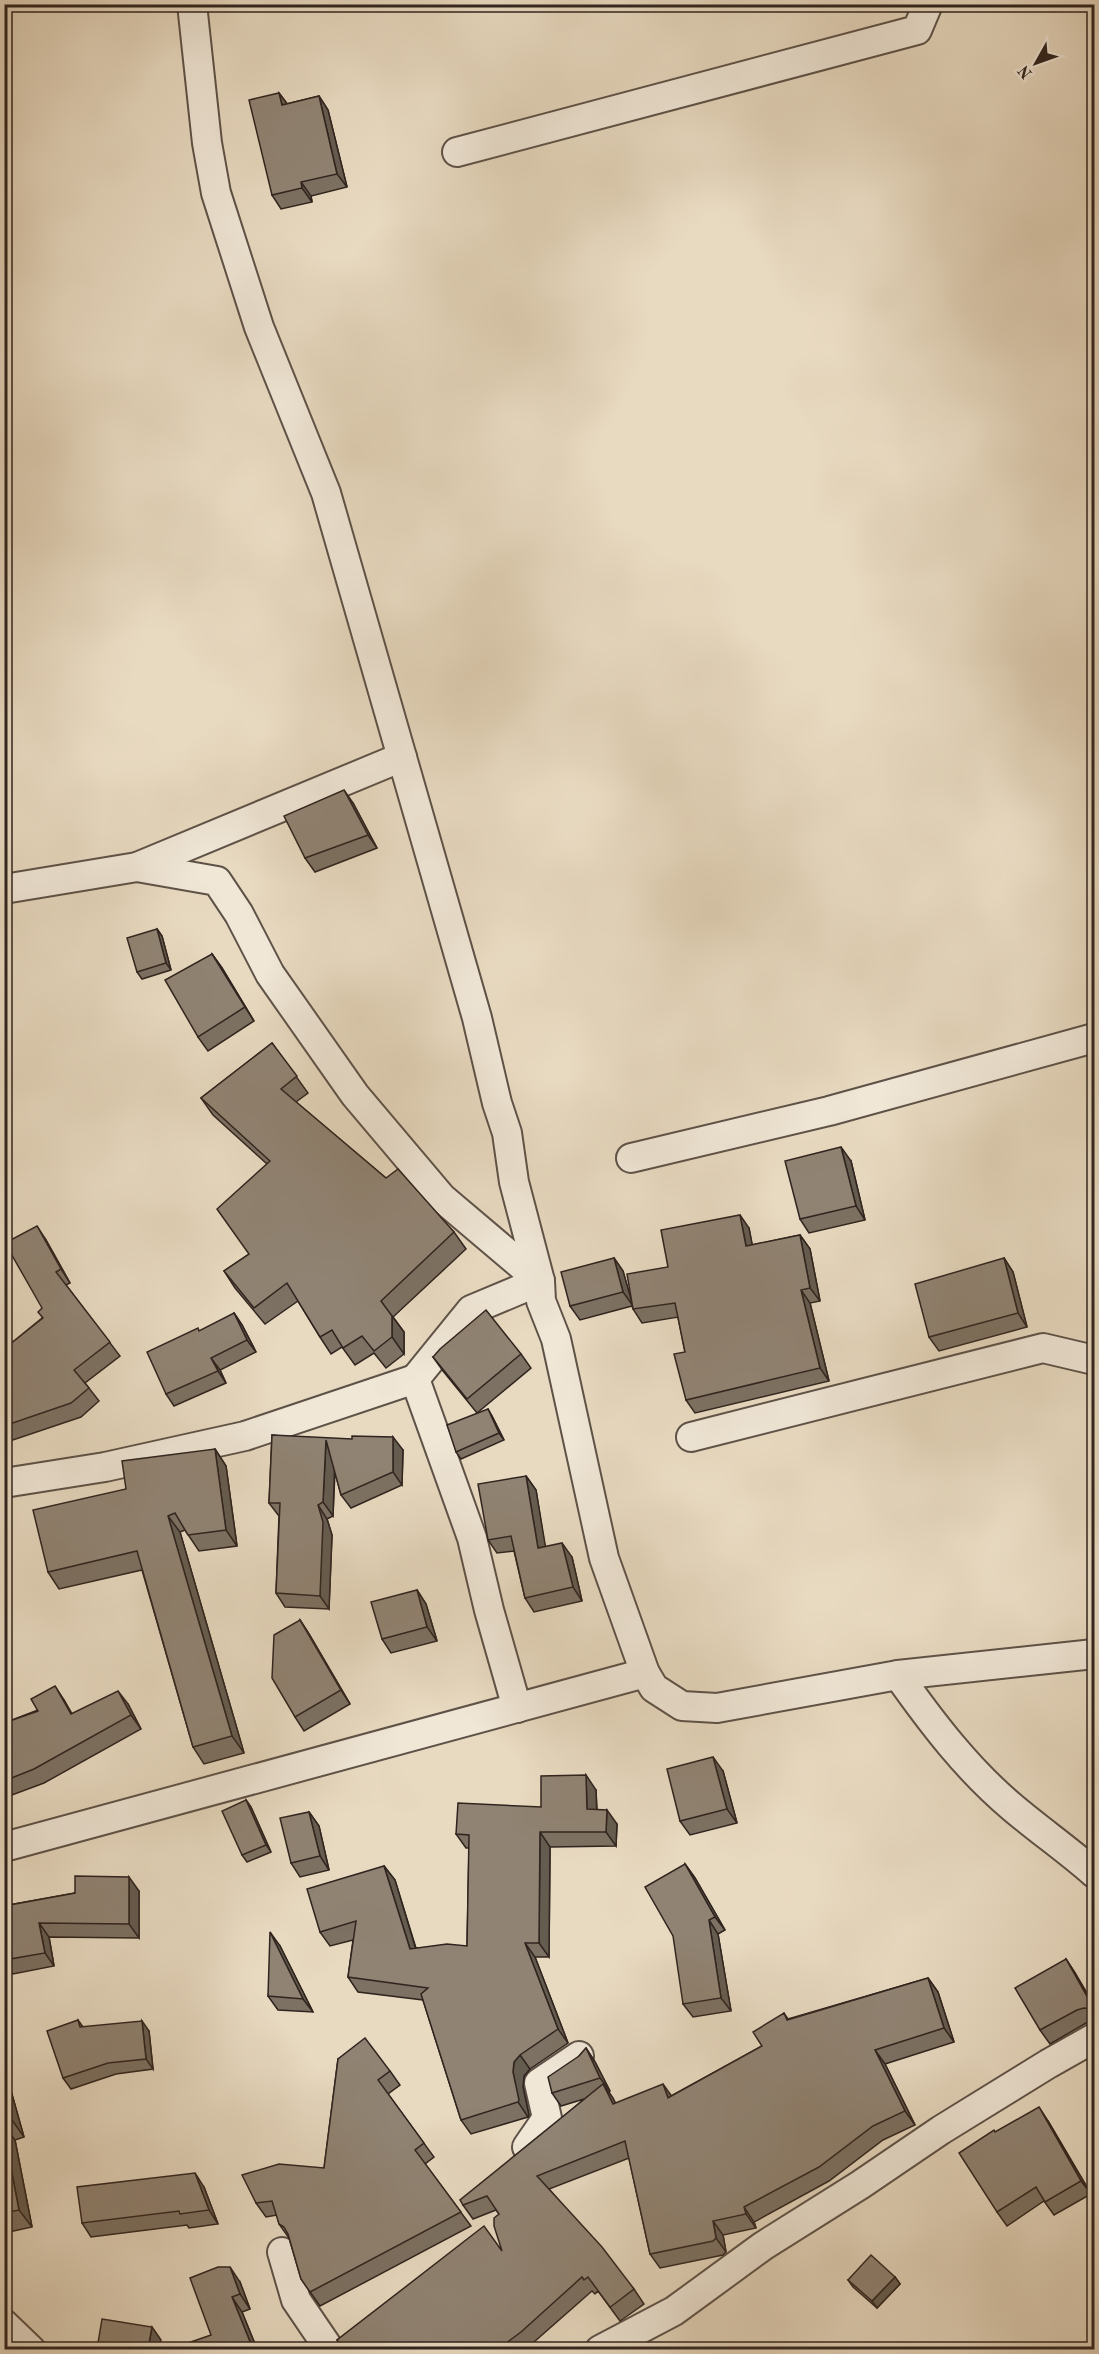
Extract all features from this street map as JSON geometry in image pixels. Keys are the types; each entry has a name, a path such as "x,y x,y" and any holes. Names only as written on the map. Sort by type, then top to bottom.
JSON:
{"street":[{"path":"192,4 207,143 216,192 260,327 326,493 477,1018 497,1103 507,1133 514,1182 540,1281 541,1301 556,1339 604,1558 645,1673 654,1688 682,1706 717,1708 898,1676 1095,1654"},
{"path":"457,152 917,30 928,4"},
{"path":"4,889 137,867 402,757"},
{"path":"137,867 217,881 239,914 270,974 355,1095 442,1198 540,1281"},
{"path":"631,1158 829,1111 1095,1038"},
{"path":"4,1483 105,1467 244,1436 415,1379 471,1310 540,1281"},
{"path":"691,1437 1043,1348 1095,1360"},
{"path":"415,1379 472,1538 489,1610 517,1708"},
{"path":"4,1847 645,1673"},
{"path":"898,1676 935,1727 973,1769 1011,1806 1095,1873"},
{"path":"600,2349 674,2311 763,2247 861,2185 941,2130 1095,2038"},
{"path":"527,2147 547,2118 539,2083 579,2056"},
{"path":"282,2252 296,2300 330,2349"},
{"path":"4,2324 31,2349"}],"building":[{"path":"279,93 282,105 319,96 337,174 301,182 302,188 272,195 249,100"},
{"path":"344,790 368,835 305,858 284,816"},
{"path":"157,929 166,963 137,972 127,938"},
{"path":"212,954 245,1007 198,1037 165,980"},
{"path":"272,1043 297,1076 281,1089 386,1178 398,1169 454,1232 381,1301 392,1316 392,1337 374,1351 362,1336 343,1348 332,1330 320,1337 287,1283 254,1308 224,1271 249,1254 217,1209 270,1161 201,1098"},
{"path":"841,1147 856,1206 800,1219 785,1161"},
{"path":"740,1215 746,1246 800,1235 810,1288 801,1290 820,1368 686,1400 674,1354 685,1352 675,1303 633,1309 627,1274 668,1267 661,1230"},
{"path":"37,1226 61,1269 56,1272 110,1342 74,1370 89,1388 71,1403 4,1426 4,1349 43,1318 38,1312 42,1308 5,1243"},
{"path":"614,1258 623,1292 570,1306 561,1272"},
{"path":"1004,1258 1018,1313 929,1337 915,1284"},
{"path":"486,1310 521,1354 467,1399 433,1357"},
{"path":"234,1313 247,1340 211,1358 218,1371 166,1394 147,1352 198,1328 199,1331"},
{"path":"488,1409 499,1433 456,1452 447,1425"},
{"path":"272,1435 352,1439 352,1436 393,1437 393,1472 341,1495 326,1440 323,1502 318,1505 323,1522 320,1596 276,1593 280,1503 269,1503"},
{"path":"215,1449 226,1530 188,1535 175,1513 168,1516 232,1736 193,1747 137,1551 48,1572 33,1510 126,1489 122,1461"},
{"path":"526,1476 538,1548 562,1543 573,1587 525,1598 511,1536 488,1540 478,1484"},
{"path":"417,1590 427,1627 382,1639 371,1602"},
{"path":"300,1620 341,1690 295,1717 272,1678 274,1635"},
{"path":"55,1686 71,1714 118,1691 131,1715 34,1769 4,1781 4,1723 38,1711 31,1699"},
{"path":"713,1757 727,1809 680,1821 667,1769"},
{"path":"586,1775 587,1809 607,1810 606,1832 540,1832 539,1943 525,1943 558,2029 520,2055 514,2062 513,2072 518,2102 461,2120 421,1994 428,1988 348,1977 356,1921 320,1932 307,1889 384,1866 410,1949 447,1944 467,1946 469,1835 456,1834 458,1803 541,1807 541,1776"},
{"path":"246,1800 266,1845 242,1855 222,1811"},
{"path":"309,1812 320,1856 291,1863 280,1818"},
{"path":"685,1864 715,1917 709,1920 721,1998 683,2004 673,1936 645,1887"},
{"path":"75,1876 129,1877 129,1924 39,1923 45,1953 4,1960 4,1906 75,1893"},
{"path":"270,1932 303,1999 268,1996"},
{"path":"1066,1959 1094,2009 1077,2010 1040,2030 1015,1988"},
{"path":"928,1978 944,2028 875,2050 905,2111 873,2126 819,2167 744,2207 746,2214 713,2221 716,2238 713,2241 650,2254 625,2141 537,2176 602,2247 634,2289 610,2307 588,2277 584,2280 582,2277 521,2332 498,2349 465,2349 459,2342 450,2349 344,2349 337,2340 484,2226 502,2251 494,2226 494,2218 499,2214 487,2196 463,2205 460,2200 603,2084 613,2104 663,2084 668,2098 762,2046 753,2032 784,2013 787,2020"},
{"path":"78,2020 80,2027 142,2021 146,2059 108,2063 63,2078 47,2031"},
{"path":"365,2038 390,2071 378,2080 424,2143 415,2150 461,2212 310,2292 301,2279 288,2234 279,2224 272,2201 256,2203 242,2175 279,2164 324,2168 338,2059"},
{"path":"586,2048 600,2078 552,2093 548,2077 579,2056"},
{"path":"4,2094 12,2120 4,2122"},
{"path":"1039,2107 1081,2181 1045,2202 1036,2187 997,2212 959,2153 994,2130 995,2132"},
{"path":"4,2132 19,2210 4,2213"},
{"path":"195,2173 209,2210 180,2214 179,2211 82,2223 77,2187"},
{"path":"871,2255 895,2277 872,2301 848,2280"},
{"path":"218,2267 230,2267 240,2294 232,2297 253,2349 191,2349 188,2343 211,2335 190,2278"},
{"path":"102,2319 152,2327 148,2349 97,2349"}]}
